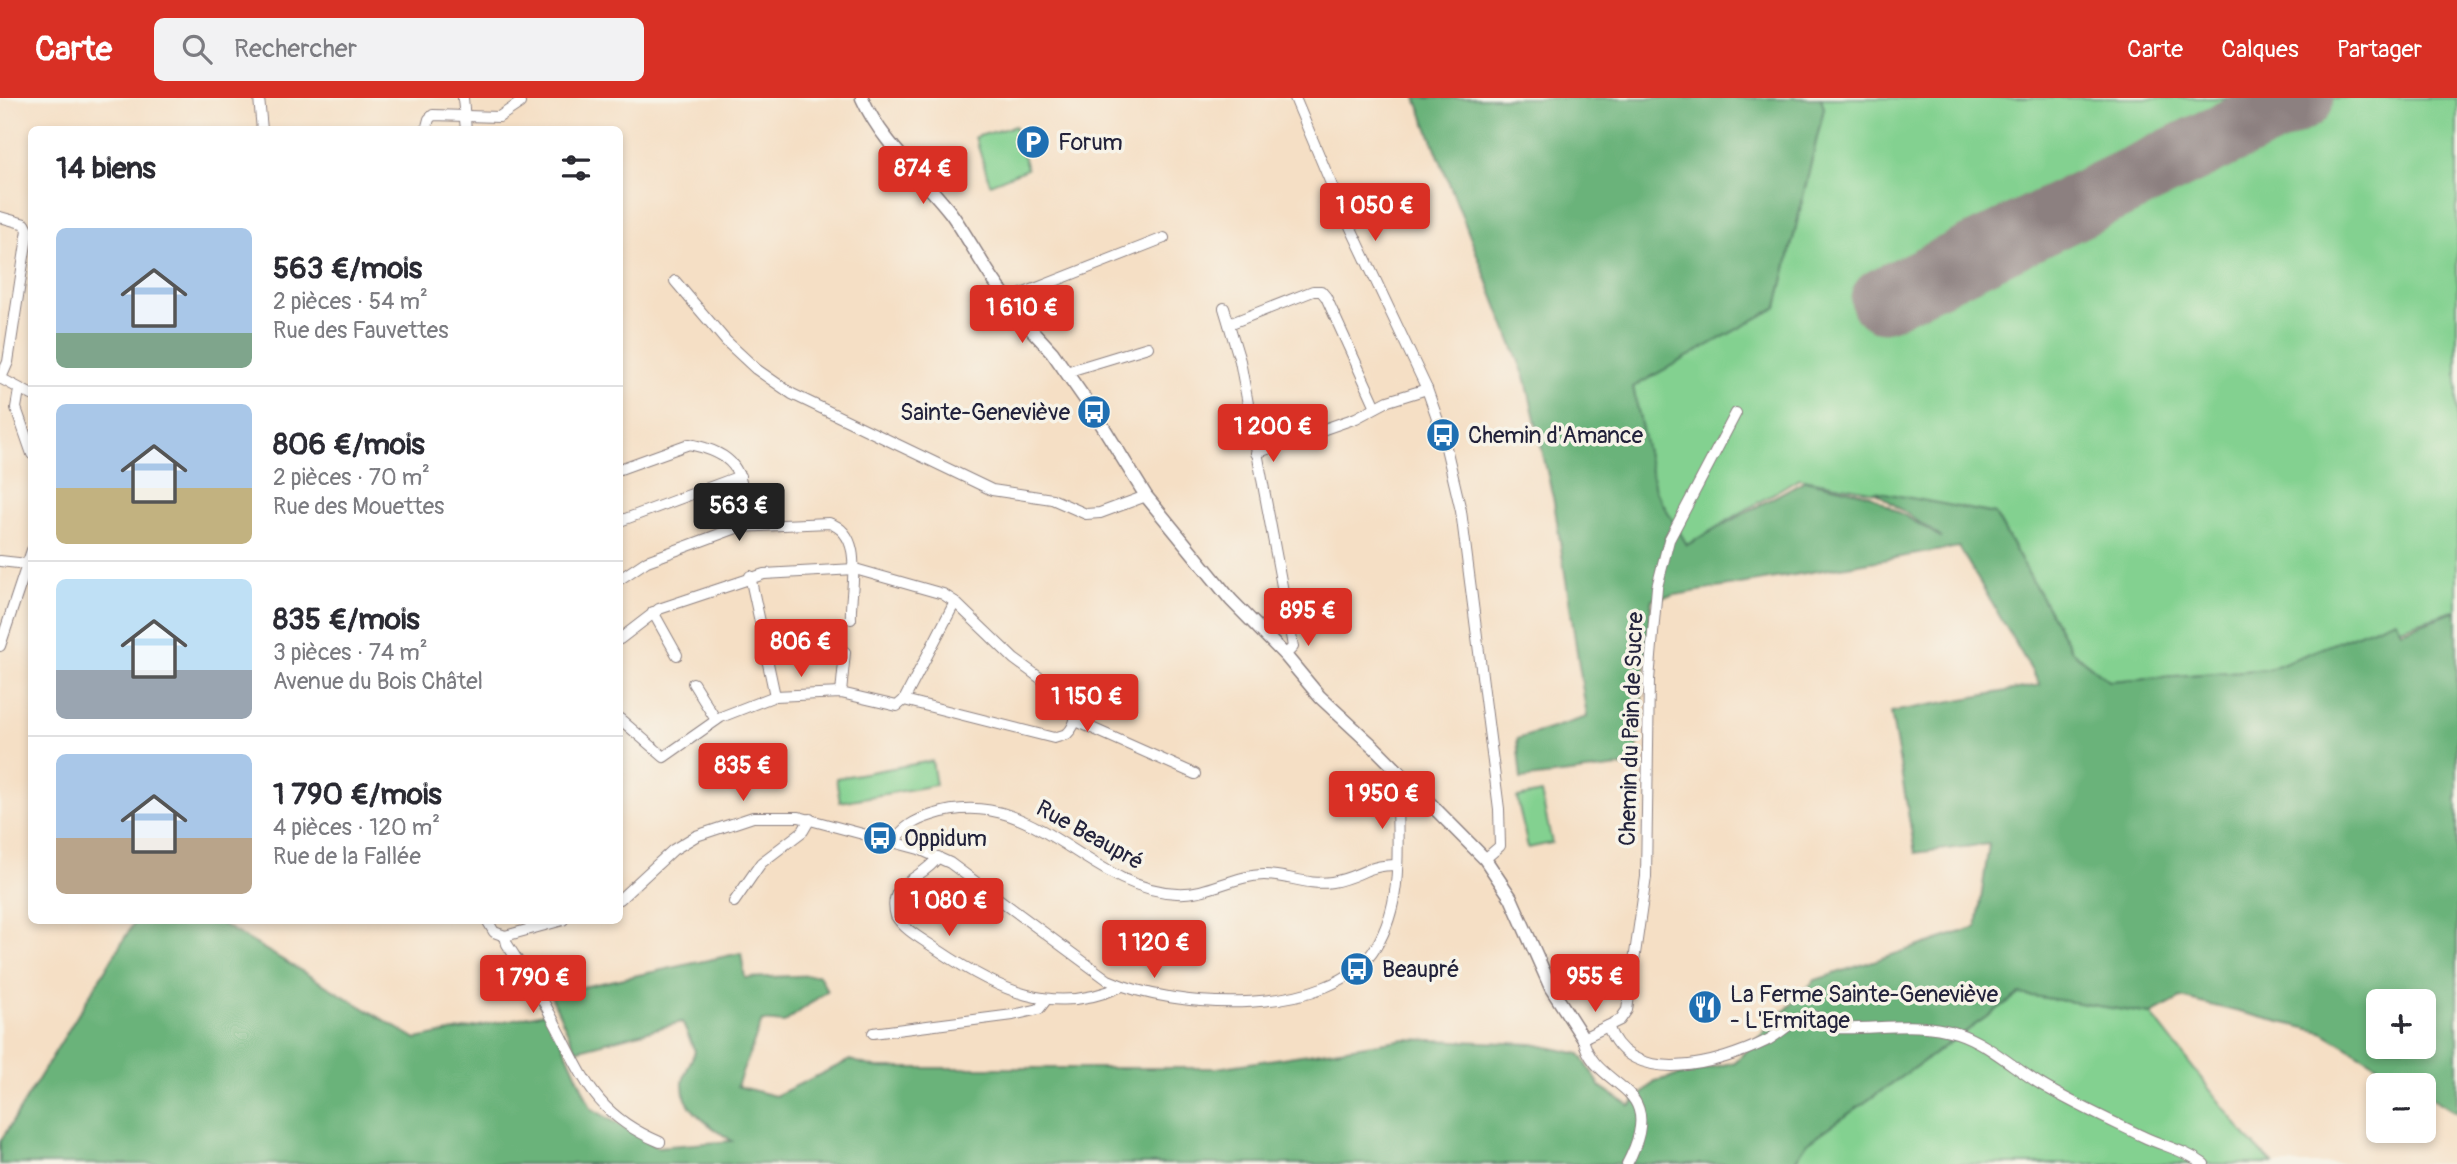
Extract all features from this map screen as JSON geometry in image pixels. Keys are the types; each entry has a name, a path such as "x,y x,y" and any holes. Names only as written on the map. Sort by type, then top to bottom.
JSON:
{"street":[{"path":"259,98 262,126"},
{"path":"463,98 466,126"},
{"path":"862,98 877,126 948,210 1009,299 1033,321 1046,339 1146,496 1231,600 1282,652 1320,697 1376,748 1485,859 1511,898 1551,988 1583,1038 1586,1051 1628,1092 1639,1109 1640,1134 1627,1164"},
{"path":"1295,98 1340,205 1427,389 1443,435 1459,499 1493,760 1501,843 1485,859"},
{"path":"427,126 433,115 504,116 520,103"},
{"path":"0,217 25,224 28,230 8,362 0,378 28,393"},
{"path":"1009,299 1164,238"},
{"path":"675,281 726,341 756,369 792,394 992,491 1052,499 1086,514 1100,513 1146,496"},
{"path":"1229,324 1313,291 1323,293 1376,407"},
{"path":"1224,308 1240,361 1290,629 1282,652"},
{"path":"1066,372 1148,347"},
{"path":"1256,453 1356,418 1376,407 1427,389"},
{"path":"19,390 16,408 28,442"},
{"name":"Chemin du Pain de Sucre","path":"1583,1038 1623,1018 1628,1010 1645,893 1649,680 1657,587 1669,540 1736,413"},
{"path":"623,468 689,444 734,462 740,476 749,524"},
{"path":"623,520 740,476"},
{"path":"623,577 647,561 749,524 835,525 841,530 855,559 850,619"},
{"path":"0,561 27,564 0,646"},
{"path":"623,637 653,612 751,576 855,569 943,594 955,602 1014,659 1069,699 1074,705 1076,721 1067,734 1054,738 904,700"},
{"path":"751,576 760,622"},
{"path":"623,722 664,757 716,720 775,696 841,693 893,706 904,700 955,602"},
{"path":"653,612 677,655"},
{"path":"841,693 845,652"},
{"path":"766,653 775,696"},
{"path":"693,683 716,720"},
{"path":"1076,721 1195,774"},
{"path":"623,896 673,850 696,836 753,817 810,819 895,842 938,857 961,870 1108,980 1122,986 1165,998 1215,1002 1267,1000 1324,988 1357,969 1376,948 1394,900 1397,796"},
{"name":"Rue Beaupré","path":"895,842 906,826 939,813 985,810 1004,813 1053,835 1115,876 1151,890 1175,893 1214,889 1242,878 1262,875 1324,884 1341,881 1376,865 1397,865"},
{"path":"734,902 761,863 803,831 810,819"},
{"path":"938,857 929,870 898,889 894,905 899,921 982,979 1046,1000 1060,1002 1096,996 1122,986"},
{"path":"489,924 494,932 505,936 549,924"},
{"path":"505,936 507,944 550,1013 586,1086 612,1115 640,1134 660,1142"},
{"path":"873,1032 1013,1015 1039,1009 1046,1000"},
{"path":"1608,1026 1614,1042 1622,1050 1643,1061 1664,1067 1693,1065 1730,1055 1766,1041 1807,1017 1819,1018 1833,1028 1865,1026 1950,1031 1973,1040 2043,1086 2204,1164"}],"green space":[{"path":"1416,98 1821,98 1824,108 1777,307 1633,387 1655,490 1687,545 1805,480 1868,494 1942,538 1874,491 1995,514 2071,650 2109,681 2269,669 2395,619 2401,631 2457,611 2457,1113 2436,1100 2436,1073 2391,1073 2367,1059 2436,1059 2436,989 2366,989 2366,1058 2322,1032 2181,998 2151,1014 2019,994 1807,1143 1793,1164 0,1164 0,1142 133,924 222,924 416,1039 549,1012 591,1108 657,1147 732,1141 708,1124 687,1102 683,1083 695,1051 682,1022 576,1050 550,994 741,953 745,978 819,975 827,991 784,1023 762,1021 737,1086 775,1096 850,1060 877,1068 1217,1068 1405,1039 1533,1044 1580,1054 1601,1087 1630,1106 1655,1081 1735,1062 1815,980 1977,927 1989,844 1915,853 1891,712 2040,685 1959,547 1652,599 1635,765 1521,779 1517,739 1587,717 1554,502 1526,380"},
{"path":"1821,98 2457,98 2457,610 2269,669 2109,681 2071,650 1995,514 1799,478 1687,545 1655,490 1633,387 1777,307 1824,108"},
{"path":"1015,126 1027,169 990,184 975,137"},
{"path":"932,761 936,785 840,802 836,778"},
{"path":"1541,793 1552,843 1528,848 1517,798"},
{"path":"2019,994 2151,1014 2250,1141 2273,1164 1793,1164 1807,1143"}],"runway":[{"path":"1883,300 2301,98"}],"place":[{"name":"Forum","path":"1033,142"},
{"name":"Sainte-Geneviève","path":"1094,412"},
{"name":"Chemin d'Amance","path":"1443,435"},
{"name":"Oppidum","path":"880,838"},
{"name":"Beaupré","path":"1357,969"},
{"name":"La Ferme Sainte-Geneviève - L'Ermitage","path":"1705,1007"}]}
